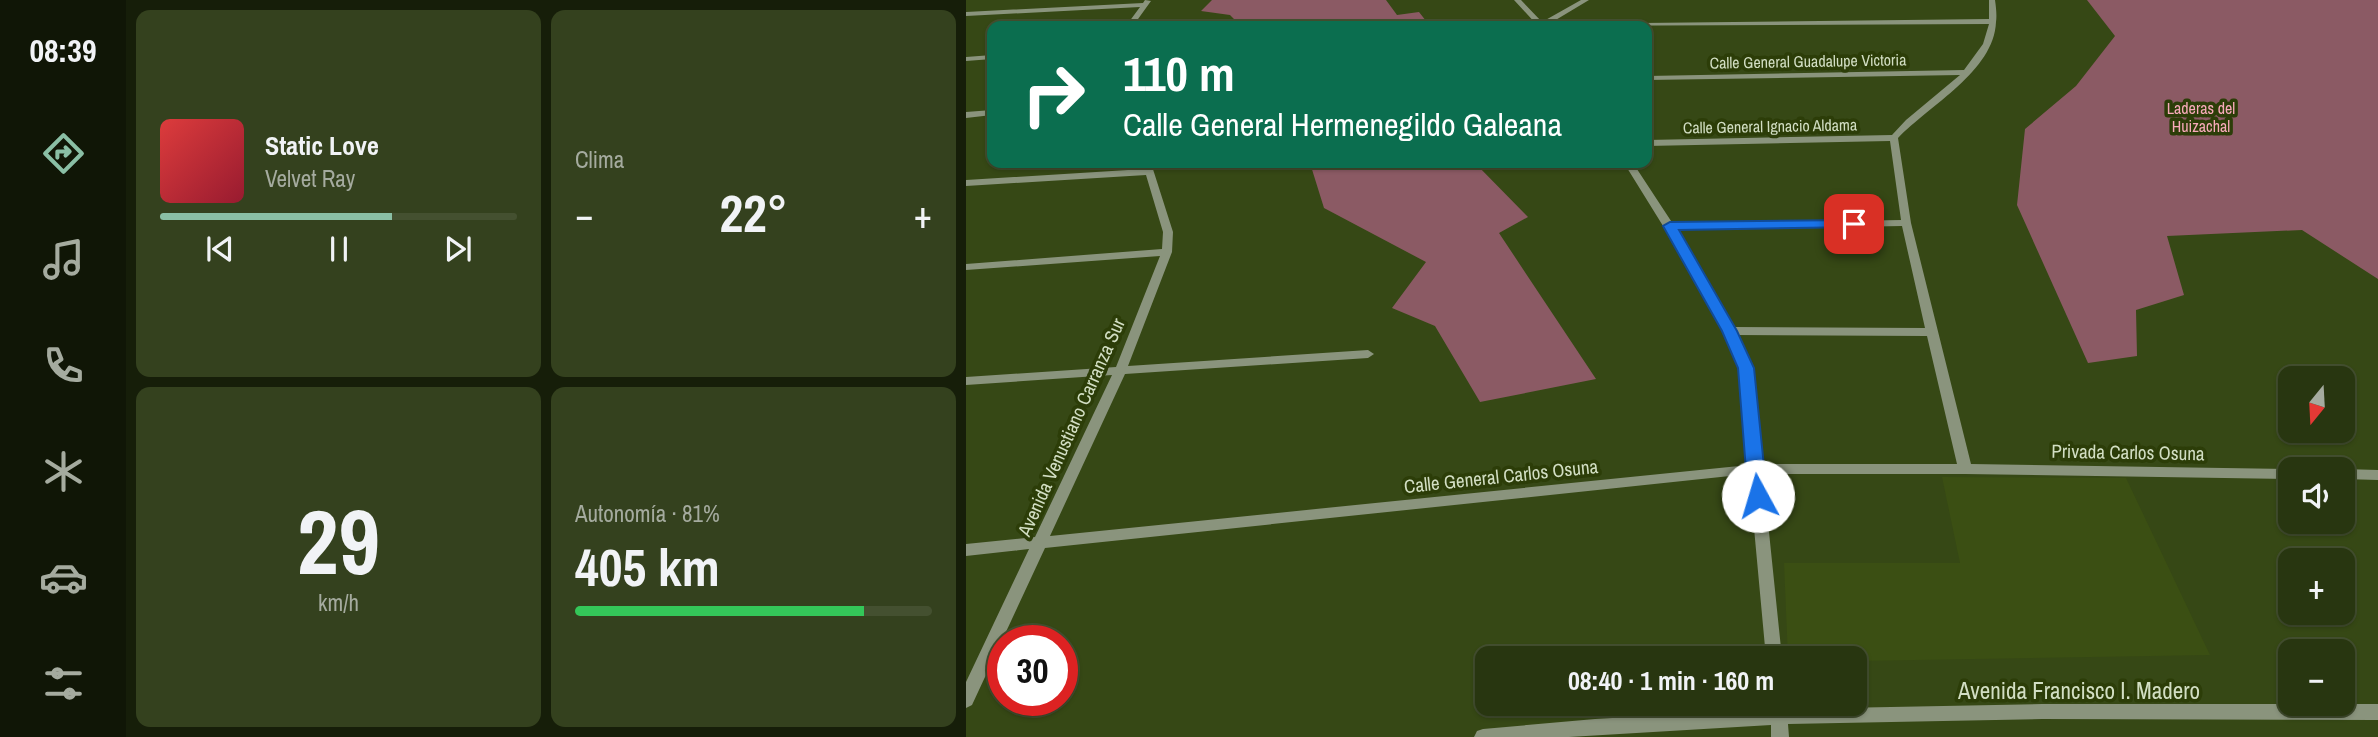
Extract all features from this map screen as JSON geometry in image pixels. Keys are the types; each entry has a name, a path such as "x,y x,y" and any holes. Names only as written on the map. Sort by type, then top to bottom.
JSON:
{"street":[{"path":"1517,0 1537,21"},
{"path":"1551,21 1587,0"},
{"path":"1965,469 1906,223 1894,138 1909,120 1969,72 1983,54 1993,21 1992,0"},
{"path":"966,14 1147,3"},
{"path":"1134,21 1147,3"},
{"path":"1652,25 1993,21"},
{"path":"966,58 987,57"},
{"name":"Calle General Guadalupe Victoria","path":"1652,78 1969,72"},
{"path":"966,115 987,113"},
{"name":"Calle General Ignacio Aldama","path":"1652,143 1894,138"},
{"path":"966,183 1137,168"},
{"name":"Avenida Venustiano Carranza Sur","path":"966,700 1042,543 1121,369 1167,252 1168,232 1148,168"},
{"path":"1632,168 1670,226 1730,331 1746,368 1773,646"},
{"path":"1670,226 1906,223"},
{"path":"966,267 1167,252"},
{"path":"1730,331 1931,332"},
{"path":"966,381 1368,354"},
{"name":"Calle General Carlos Osuna","path":"966,550 1755,470 1965,469"},
{"name":"Privada Carlos Osuna","path":"1965,469 2278,474"},
{"path":"2355,474 2378,475"},
{"name":"Avenida Francisco I. Madero","path":"1867,712 2378,712"},
{"name":"Avenida Francisco I. Madero","path":"1483,737 1704,716"},
{"path":"1779,716 1780,737"}],"shaded area":[{"path":"1942,477 2126,478 2210,655 1867,661 1867,646 1787,646 1784,563 1960,563"}],"green space":[{"path":"1212,0 1386,0 1397,15 1419,12 1426,21 1236,21 1230,15 1201,11"},
{"name":"Laderas del Huizachal","path":"2087,0 2378,0 2378,279 2302,230 2167,236 2184,295 2136,310 2137,356 2088,363 2017,205 2025,129 2076,86 2115,36"},
{"path":"1312,168 1480,168 1528,217 1499,233 1596,379 1480,402 1435,326 1392,308 1426,262 1324,208"}],"route":[{"path":"1758,496 1746,368 1730,331 1670,226 1854,224"}]}
